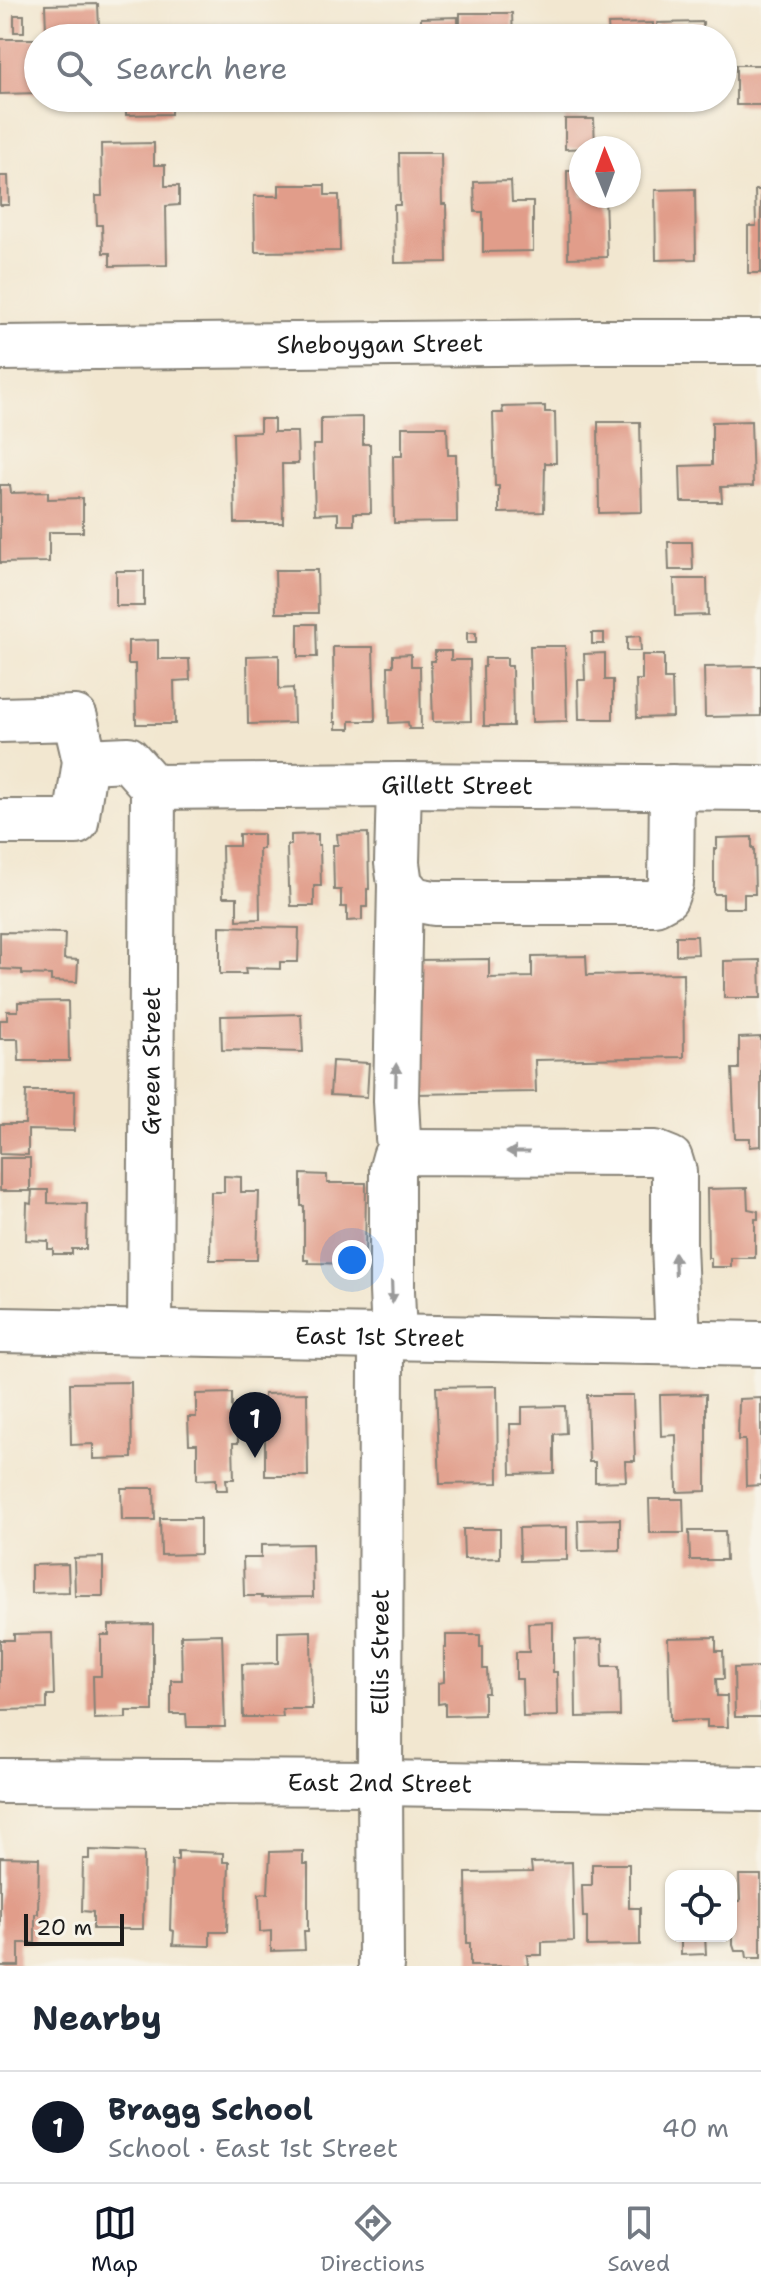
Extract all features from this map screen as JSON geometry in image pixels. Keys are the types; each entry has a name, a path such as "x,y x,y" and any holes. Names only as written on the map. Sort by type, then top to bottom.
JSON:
{"street":[{"name":"Sheboygan Street","path":"0,348 761,342"},
{"path":"0,720 75,718 85,761 76,822 0,822"},
{"path":"85,761 128,759 153,787"},
{"path":"399,785 396,1101 398,1138 403,1152 655,1153 670,1159 674,1172 678,1342"},
{"name":"Gillett Street","path":"153,787 399,785 761,788"},
{"name":"Green Street","path":"150,1333 153,787"},
{"path":"400,884 413,899 434,903 655,903 666,897 671,883 672,787"},
{"name":"Ellis Street","path":"381,1966 380,1783 392,1168 395,1157 403,1152"},
{"name":"East 1st Street","path":"0,1330 761,1344"},
{"name":"East 2nd Street","path":"0,1781 761,1789"}],"building":[{"path":"98,4 99,24 46,24 45,5"},
{"path":"460,13 512,13 512,24 460,24"},
{"path":"14,15 24,15 24,32 14,32"},
{"path":"458,17 458,24 421,24 421,18"},
{"path":"703,22 703,24 657,24"},
{"path":"0,39 24,39 24,93 0,94"},
{"path":"737,65 761,65 761,105 737,105"},
{"path":"126,112 171,112 171,114 126,115"},
{"path":"565,119 594,119 595,136 569,136 569,149 565,149"},
{"path":"154,143 154,165 165,165 165,186 179,186 179,205 166,206 167,265 110,266 110,253 103,253 102,225 97,225 96,196 102,196 101,144"},
{"path":"399,153 441,153 447,262 395,263 394,205 400,205"},
{"path":"569,171 569,208 605,208 607,257 568,258"},
{"path":"0,176 8,176 9,205 0,205"},
{"path":"511,181 512,202 533,202 533,251 483,252 483,212 475,212 474,182"},
{"path":"279,185 325,185 325,195 339,195 340,251 255,252 254,196 279,196"},
{"path":"695,189 696,259 656,260 655,190"},
{"path":"755,190 761,190 761,273 748,273 748,226 756,226"},
{"path":"545,406 545,412 555,412 556,463 545,463 544,512 499,513 493,413 503,413 502,407"},
{"path":"363,417 363,444 370,444 371,513 354,513 354,525 338,525 338,513 315,514 313,445 321,445 321,418"},
{"path":"260,419 274,419 274,432 297,432 298,464 282,464 283,523 235,523 233,433 260,432"},
{"path":"751,421 753,486 721,487 722,502 681,502 680,466 712,465 712,422"},
{"path":"598,422 640,422 642,512 599,513"},
{"path":"402,427 447,427 448,455 456,455 457,522 394,523 393,456 402,456"},
{"path":"0,485 10,485 11,493 48,492 48,499 83,498 83,532 49,532 49,562 0,563"},
{"path":"668,542 692,542 693,570 669,570"},
{"path":"275,570 317,570 318,613 276,613"},
{"path":"116,571 144,571 144,606 116,606"},
{"path":"674,579 707,579 708,615 675,616"},
{"path":"298,624 316,624 317,657 298,657"},
{"path":"467,633 476,633 476,643 467,643"},
{"path":"592,633 604,633 604,644 592,644"},
{"path":"640,636 641,651 627,651 627,637"},
{"path":"158,640 158,659 189,659 190,680 174,681 175,724 136,724 135,664 128,664 128,641"},
{"path":"530,646 565,646 567,721 532,722"},
{"path":"333,647 373,647 375,721 350,721 350,729 336,729"},
{"path":"435,651 451,651 451,660 470,660 471,721 433,722 431,661 435,661"},
{"path":"605,653 605,680 613,680 613,719 579,719 578,680 585,680 584,654"},
{"path":"411,654 411,666 420,666 421,729 409,729 408,722 389,723 388,666 393,666 393,655"},
{"path":"279,655 279,689 293,688 294,723 248,724 247,656"},
{"path":"642,655 664,655 664,679 672,679 673,717 637,718 636,680 642,680"},
{"path":"485,658 507,658 507,666 512,666 513,726 484,726"},
{"path":"761,666 761,716 705,717 704,667"},
{"path":"368,833 367,907 362,907 362,920 347,921 347,907 341,907 341,890 334,890 333,845 338,845 337,834"},
{"path":"239,834 263,834 263,849 259,849 260,919 237,920 237,897 223,897 222,846 239,846"},
{"path":"318,834 321,886 314,886 314,906 291,906 287,845 291,845 291,835"},
{"path":"752,837 755,894 744,894 744,908 723,908 723,894 714,894 714,849 717,849 717,838"},
{"path":"220,926 299,928 298,962 280,962 280,969 245,968 246,974 220,974"},
{"path":"0,932 65,933 64,959 78,960 77,982 51,981 51,975 0,969"},
{"path":"676,936 697,936 698,954 676,955"},
{"path":"586,956 587,975 683,973 684,1057 535,1060 536,1092 415,1094 417,960 489,959 489,978 532,977 532,957"},
{"path":"760,960 761,998 724,998 724,961"},
{"path":"68,1001 69,1061 19,1061 18,1039 0,1039 0,1020 7,1020 7,1011 18,1011 18,1002"},
{"path":"301,1014 303,1052 222,1050 221,1016"},
{"path":"761,1037 761,1146 750,1147 750,1138 735,1138 732,1069 739,1069 739,1038"},
{"path":"332,1061 369,1063 367,1097 330,1095"},
{"path":"26,1091 75,1091 74,1131 28,1130 28,1155 0,1154 0,1124 25,1124"},
{"path":"0,1158 30,1158 30,1191 0,1191"},
{"path":"301,1174 327,1175 327,1183 366,1183 365,1264 308,1263 304,1260"},
{"path":"224,1176 241,1177 241,1192 259,1192 257,1260 210,1260 211,1192 224,1192"},
{"path":"747,1188 748,1209 758,1211 758,1219 755,1219 755,1258 731,1258 731,1267 711,1267 711,1258 708,1258 707,1189"},
{"path":"32,1190 48,1190 48,1203 87,1204 86,1249 72,1249 72,1254 53,1254 53,1249 48,1249 48,1241 26,1240 27,1203 31,1204"},
{"path":"131,1382 132,1458 93,1459 93,1444 71,1445 70,1383"},
{"path":"497,1386 498,1483 440,1484 436,1387"},
{"path":"232,1393 232,1416 238,1416 238,1443 233,1443 234,1479 226,1479 227,1490 216,1490 216,1479 197,1480 197,1444 189,1444 188,1417 196,1417 196,1394"},
{"path":"307,1393 308,1476 265,1476 265,1439 261,1439 260,1418 264,1418 264,1394"},
{"path":"706,1394 706,1491 677,1492 676,1435 661,1436 660,1395"},
{"path":"587,1395 633,1395 635,1461 625,1461 626,1481 595,1482 595,1462 589,1462"},
{"path":"761,1398 761,1485 746,1486 745,1440 738,1440 739,1399"},
{"path":"565,1406 566,1433 554,1434 554,1473 511,1474 510,1424 522,1424 522,1407"},
{"path":"121,1488 154,1488 155,1520 122,1520"},
{"path":"649,1499 683,1499 684,1533 650,1533"},
{"path":"160,1518 200,1518 200,1554 161,1555"},
{"path":"620,1519 620,1550 579,1551 578,1520"},
{"path":"567,1527 567,1560 520,1561 519,1528"},
{"path":"463,1529 500,1529 500,1558 464,1559"},
{"path":"689,1531 725,1531 726,1560 690,1560"},
{"path":"312,1544 313,1597 244,1596 243,1558 261,1558 261,1545"},
{"path":"103,1557 103,1596 75,1596 74,1558"},
{"path":"68,1564 69,1592 31,1593 31,1565"},
{"path":"553,1622 553,1672 557,1672 558,1716 523,1717 522,1679 516,1679 516,1652 529,1652 528,1623"},
{"path":"153,1624 153,1711 126,1711 126,1718 94,1719 93,1676 101,1676 101,1635 109,1635 109,1625"},
{"path":"311,1631 312,1709 282,1709 283,1717 243,1717 242,1664 278,1663 278,1632"},
{"path":"52,1633 54,1695 47,1695 47,1709 0,1710 0,1640 14,1640 14,1634"},
{"path":"222,1634 225,1727 187,1727 186,1714 171,1714 171,1680 182,1680 181,1635"},
{"path":"446,1635 480,1635 483,1669 487,1669 488,1693 484,1693 484,1715 445,1716 445,1703 438,1704 438,1683 444,1682"},
{"path":"716,1637 716,1651 723,1651 724,1679 716,1679 717,1696 727,1696 728,1727 707,1727 707,1720 670,1721 668,1638"},
{"path":"602,1639 603,1666 619,1666 620,1716 576,1717 575,1640"},
{"path":"761,1667 761,1717 735,1717 734,1668"},
{"path":"89,1850 144,1852 143,1929 93,1929 93,1912 82,1911 83,1859 89,1859"},
{"path":"178,1851 223,1853 223,1862 229,1862 227,1932 210,1932 210,1946 173,1945 174,1931 170,1930 172,1860 178,1860"},
{"path":"303,1851 303,1864 308,1864 305,1950 271,1951 271,1931 260,1932 259,1894 268,1893 270,1852"},
{"path":"0,1857 39,1858 35,1943 19,1943 19,1966 0,1966"},
{"path":"572,1862 574,1941 542,1942 542,1955 527,1955 528,1966 470,1966 466,1873 532,1872 531,1863"},
{"path":"592,1864 629,1864 629,1908 640,1908 640,1945 587,1946 582,1885 592,1885"},
{"path":"739,1875 761,1875 761,1958 747,1958 746,1951 735,1951 737,1901 740,1901"},
{"path":"681,1942 705,1942 706,1954 681,1955"}],"place":[{"name":"Bragg School","path":"255,1458"}]}
